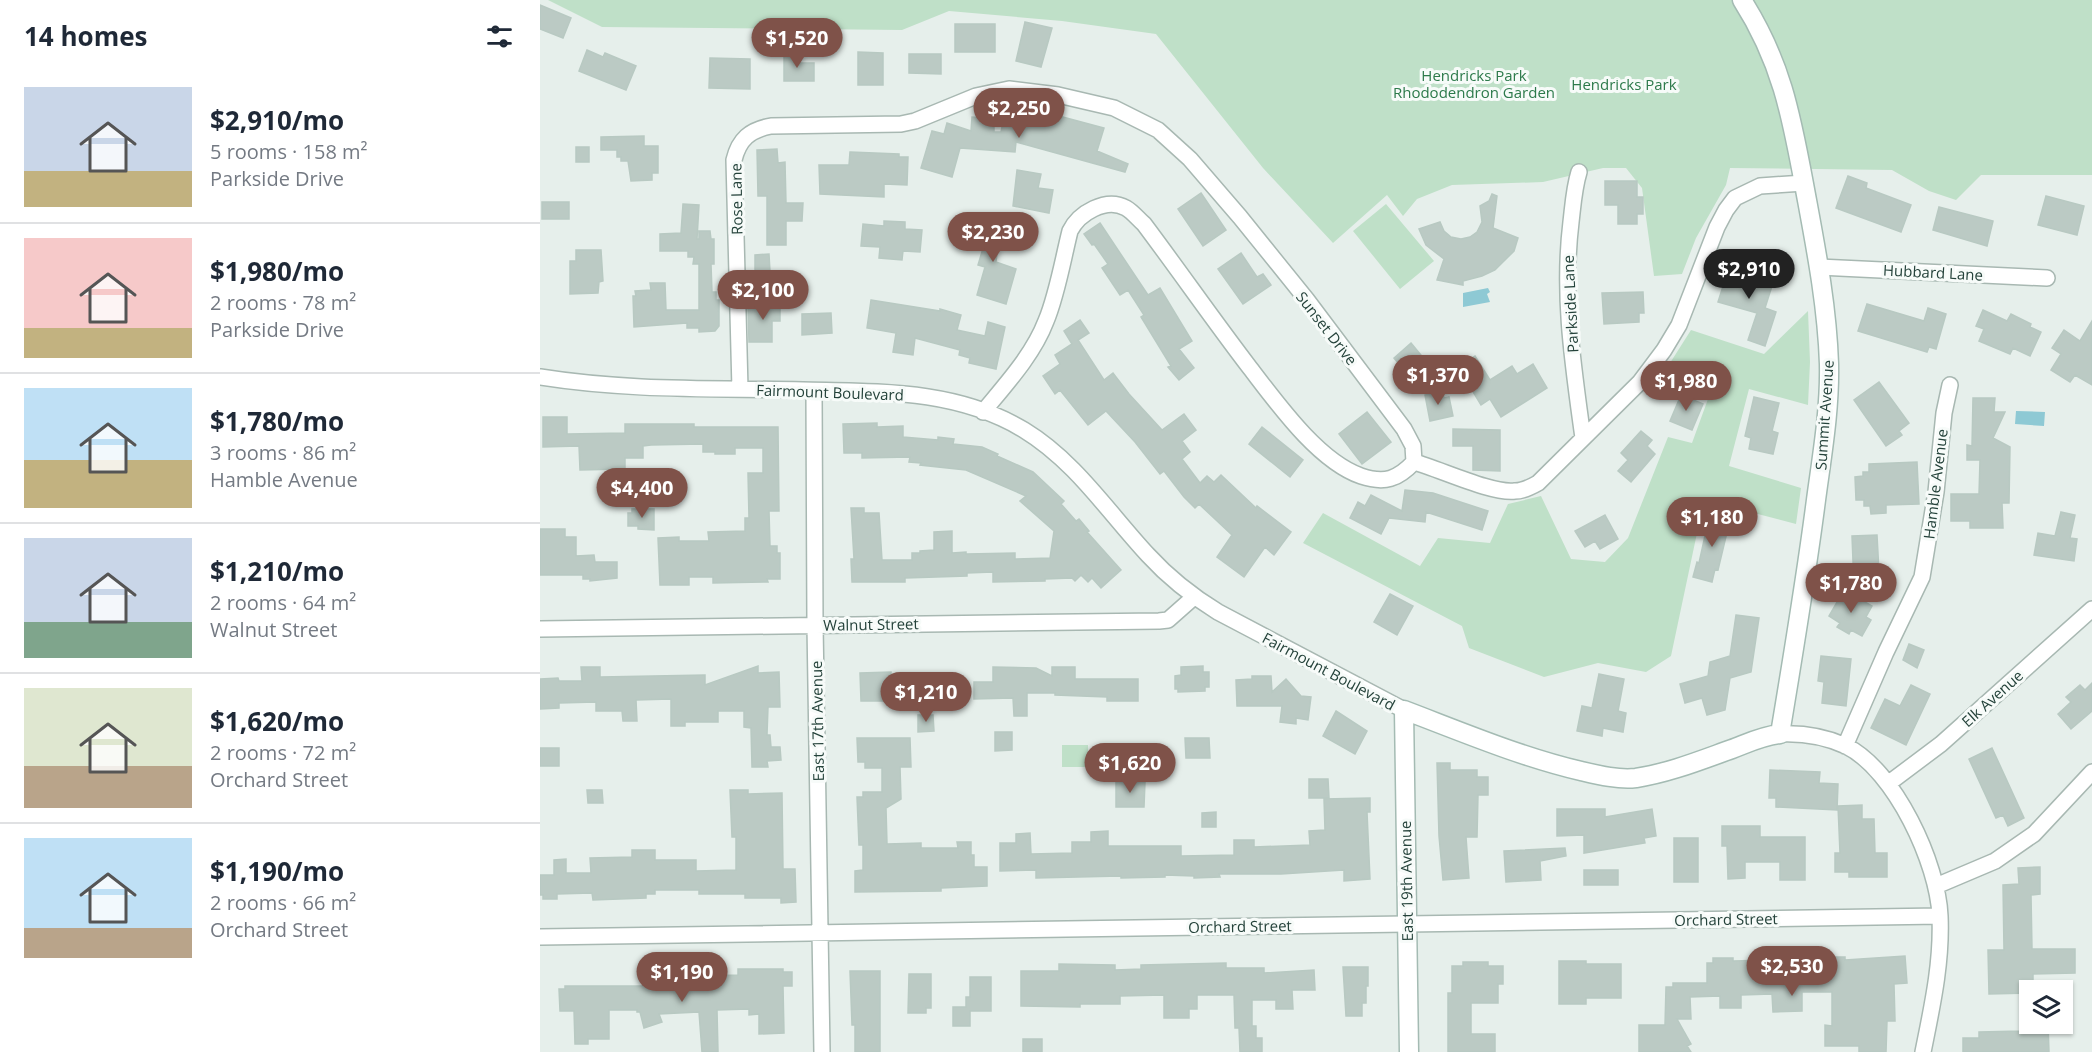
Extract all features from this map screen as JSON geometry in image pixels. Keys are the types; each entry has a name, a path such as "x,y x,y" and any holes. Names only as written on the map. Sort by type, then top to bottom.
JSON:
{"street":[{"name":"Summit Avenue","path":"1742,0 1770,49 1784,85 1804,183 1828,330 1826,431 1804,589 1780,734"},
{"name":"Sunset Drive","path":"867,123 901,124 915,121 976,96 1009,89 1058,95 1114,108 1158,130 1190,159 1240,217 1314,310 1404,429 1413,446 1414,462"},
{"name":"Rose Lane","path":"740,389 734,160 737,148 745,135 758,128 867,123"},
{"name":"Parkside Lane","path":"1579,172 1575,184 1567,254 1567,297 1569,333 1583,438"},
{"path":"983,412 1016,372 1034,346 1046,322 1074,222 1084,213 1096,208 1117,205 1133,213 1144,224 1279,406 1320,449 1360,475 1378,480 1399,476 1414,462 1440,469 1489,488 1516,491 1538,483 1550,472 1640,382 1664,351 1683,316 1717,227 1735,198 1760,186 1804,183"},
{"name":"Hubbard Lane","path":"1819,267 2047,278"},
{"name":"Fairmount Boulevard","path":"540,377 620,386 911,394 952,402 983,412 1021,428 1062,458 1148,555 1194,597 1218,612 1404,710 1528,756 1566,767 1633,778 1685,766 1753,740 1780,734 1800,733 1845,746 1859,755 1889,783 1917,833 1936,886 1940,916 1936,988 1923,1052"},
{"name":"Hamble Avenue","path":"1845,746 1886,652 1922,578 1936,492 1944,413 1950,385"},
{"name":"East 17th Avenue","path":"814,391 815,625 822,1052"},
{"name":"Walnut Street","path":"540,629 1159,621 1168,620 1194,597"},
{"name":"Elk Avenue","path":"1889,783 1941,744 2092,609"},
{"name":"East 19th Avenue","path":"1404,710 1409,1052"},
{"path":"1936,886 1995,861 2034,834 2092,772"},
{"name":"Orchard Street","path":"540,937 1940,916"}],"green space":[{"name":"Hendricks Park","path":"548,0 2092,0 2092,175 1981,175 1956,200 1929,191 1892,170 1730,168 1726,185 1696,238 1682,274 1654,276 1642,188 1626,168 1603,168 1543,182 1452,185 1417,199 1403,216 1387,195 1333,243 1263,168 1156,34 1062,21 949,11 902,30 602,27"},
{"path":"1386,204 1434,261 1400,289 1353,231"},
{"path":"1808,311 1810,362 1808,405 1749,389 1729,466 1801,488 1796,524 1704,500 1671,656 1646,672 1598,663 1544,677 1469,648 1462,626 1303,543 1323,513 1420,566 1438,538 1490,543 1508,504 1541,496 1571,559 1605,562 1628,538 1668,437 1692,443 1708,399 1663,374 1691,330 1764,354"},
{"path":"1062,745 1088,745 1088,767 1062,767"}],"water":[{"path":"1488,288 1490,292 1487,294 1490,302 1463,307 1463,293"},
{"path":"2016,411 2045,412 2044,426 2015,424"}],"building":[{"path":"540,5 571,18 563,38 540,29"},
{"path":"1025,22 1052,28 1041,67 1016,61"},
{"path":"955,24 995,24 995,52 955,52"},
{"path":"587,50 603,57 605,53 636,66 626,90 579,71"},
{"path":"784,51 797,51 797,63 814,63 814,81 784,81"},
{"path":"858,52 883,53 883,85 858,85"},
{"path":"909,54 941,54 941,74 909,73"},
{"path":"710,58 750,59 750,89 709,88"},
{"path":"1006,107 1033,109 1104,128 1097,151 1128,164 1125,172 1016,142 1015,152 960,148 952,177 921,168 932,131 944,134 947,123 971,131 972,117 994,119 994,132 1001,132"},
{"path":"644,136 644,146 658,146 658,173 652,173 652,180 631,181 628,161 621,161 621,157 617,157 617,150 601,150 601,137"},
{"path":"576,147 589,147 589,162 576,162"},
{"path":"777,149 778,163 785,162 786,203 803,203 802,221 786,221 786,245 767,245 767,196 758,196 757,150"},
{"path":"850,152 899,154 899,157 908,157 907,185 884,184 884,197 820,194 819,165 849,165"},
{"path":"1017,170 1041,174 1038,188 1053,190 1049,213 1013,206"},
{"path":"1848,176 1867,183 1866,188 1911,205 1901,232 1836,208"},
{"path":"1605,181 1637,181 1637,197 1643,197 1643,214 1637,214 1637,224 1618,224 1618,205 1605,205"},
{"path":"1201,193 1226,230 1203,246 1178,209"},
{"path":"1492,194 1497,196 1493,228 1518,238 1514,251 1495,270 1463,281 1463,285 1437,280 1444,259 1426,245 1419,229 1440,222 1444,231 1451,237 1461,239 1470,237 1477,232 1482,222 1480,206 1489,201"},
{"path":"2046,196 2084,206 2077,235 2038,225"},
{"path":"542,202 569,202 569,219 542,219"},
{"path":"683,204 699,205 697,239 699,239 699,231 710,231 711,239 714,239 714,264 711,264 712,292 716,292 716,300 719,300 719,326 715,331 699,332 699,328 687,328 687,323 634,327 633,296 636,296 635,291 651,290 650,283 665,283 666,310 699,310 699,264 693,264 694,257 688,257 688,251 660,251 660,234 681,233"},
{"path":"1939,207 1993,221 1987,246 1933,230"},
{"path":"986,216 1001,218 996,262 1016,269 1006,304 977,295 985,267 978,265 984,245 973,244 975,228 984,229"},
{"path":"884,221 905,222 905,229 922,230 920,252 903,251 902,260 879,258 880,247 861,246 863,224 884,226"},
{"path":"1100,223 1148,295 1160,288 1192,341 1179,349 1194,368 1179,380 1168,367 1171,366 1141,317 1144,315 1128,290 1120,295 1102,268 1108,264 1084,234"},
{"path":"576,250 601,250 603,281 599,282 598,293 570,294 570,261 576,261"},
{"path":"1241,253 1257,277 1263,274 1271,285 1243,304 1218,269"},
{"path":"769,254 770,272 755,272 755,255"},
{"path":"1732,258 1748,264 1744,276 1772,286 1765,308 1776,312 1765,346 1748,340 1757,313 1718,302"},
{"path":"1643,292 1644,313 1639,313 1639,322 1604,324 1602,293"},
{"path":"765,300 780,300 780,321 772,321 772,342 749,342 748,307 765,307"},
{"path":"871,300 940,311 940,309 961,315 957,330 985,336 988,322 1005,327 996,369 969,363 970,358 959,355 960,350 915,338 913,355 893,352 896,333 867,328"},
{"path":"1867,304 1924,321 1928,308 1946,314 1936,349 1929,347 1927,352 1858,331"},
{"path":"1983,310 2007,321 2011,314 2041,332 2030,356 2013,348 2010,354 1979,341 1984,329 1976,326"},
{"path":"831,313 832,333 802,335 802,314"},
{"path":"1080,320 1089,333 1078,340 1104,380 1113,373 1162,430 1184,414 1196,430 1182,441 1190,452 1182,459 1200,483 1207,476 1214,482 1221,475 1256,508 1257,506 1291,532 1274,555 1265,547 1244,577 1217,557 1232,535 1199,504 1195,508 1164,471 1160,474 1135,442 1106,411 1088,425 1060,390 1055,394 1043,376 1060,364 1055,355 1072,344 1064,331"},
{"path":"2092,321 2092,385 2075,375 2070,382 2051,370 2061,354 2052,348 2064,330 2080,341"},
{"path":"1411,343 1434,371 1417,386 1394,358"},
{"path":"1475,356 1490,380 1512,366 1517,374 1533,364 1547,388 1501,417 1490,399 1481,405 1458,367"},
{"path":"1879,382 1909,423 1899,431 1902,435 1886,446 1854,400"},
{"path":"1442,391 1444,398 1449,397 1453,416 1430,421 1425,395"},
{"path":"1681,395 1703,404 1692,430 1670,421"},
{"path":"1754,397 1779,403 1772,431 1778,433 1773,454 1749,449 1751,438 1745,436"},
{"path":"1973,398 1995,398 1994,412 2005,412 1993,438 2010,447 2009,503 2002,503 2003,528 1970,528 1970,521 1951,521 1951,494 1979,494 1980,460 1967,460 1967,445 1972,446"},
{"path":"1367,412 1391,442 1362,464 1339,434"},
{"path":"543,417 567,417 567,434 625,433 625,424 778,427 779,511 769,511 770,546 777,546 777,553 780,553 780,579 767,579 768,582 713,583 713,577 689,577 689,585 660,585 658,538 679,537 679,541 709,541 708,532 745,531 745,518 749,518 748,473 763,473 763,448 735,448 735,454 715,454 715,452 703,452 703,444 651,445 643,446 643,458 625,458 625,469 580,470 579,446 543,447"},
{"path":"877,423 877,427 903,426 903,437 954,439 953,444 982,447 1033,472 1064,501 1061,504 1076,521 1079,519 1089,531 1087,532 1121,570 1101,588 1092,578 1088,582 1081,575 1075,581 1072,578 993,582 993,572 967,573 967,576 905,578 905,582 852,582 851,559 854,559 851,508 864,508 864,513 879,513 882,560 912,560 912,553 934,550 934,532 952,531 952,553 1015,553 1015,559 1050,558 1054,531 1020,501 1026,496 966,470 920,465 921,463 909,462 910,457 862,458 862,453 844,453 843,424"},
{"path":"1262,427 1303,460 1290,477 1249,444"},
{"path":"1453,429 1500,430 1500,471 1473,470 1473,446 1453,446"},
{"path":"1641,431 1652,440 1647,446 1655,454 1631,482 1618,471 1628,460 1621,453"},
{"path":"1917,462 1919,504 1886,505 1886,513 1871,514 1870,506 1864,506 1864,500 1856,500 1855,477 1863,476 1863,472 1869,472 1869,464"},
{"path":"1405,490 1433,493 1488,511 1482,530 1426,512 1425,522 1389,518 1381,534 1350,518 1358,502 1365,506 1371,495 1402,511"},
{"path":"632,509 654,509 654,530 628,526 628,513 632,513"},
{"path":"2061,512 2075,515 2070,538 2077,539 2074,561 2034,555 2038,533 2055,536"},
{"path":"1710,513 1725,516 1723,527 1728,528 1718,570 1715,569 1712,582 1693,577 1697,562 1699,563"},
{"path":"1605,515 1618,539 1600,549 1595,541 1585,547 1575,531"},
{"path":"540,529 565,529 565,537 576,537 576,556 594,555 595,562 617,562 617,578 590,581 590,579 583,579 583,575 540,575"},
{"path":"1877,535 1879,572 1889,571 1889,585 1854,586 1852,536"},
{"path":"1844,590 1872,606 1866,617 1871,620 1862,636 1851,630 1849,634 1837,627 1840,623 1829,616"},
{"path":"1390,594 1413,606 1397,635 1374,622"},
{"path":"1736,615 1759,618 1751,672 1730,678 1725,710 1707,715 1702,698 1685,703 1680,684 1708,676 1710,662 1730,656"},
{"path":"1909,644 1924,650 1917,668 1903,660"},
{"path":"1821,656 1851,659 1846,706 1822,703 1824,682 1818,681"},
{"path":"758,666 758,673 779,672 780,707 768,707 767,735 770,735 771,747 780,747 781,760 767,761 768,767 752,767 751,728 744,727 744,711 718,711 718,722 685,722 685,726 671,726 671,699 636,700 637,721 623,721 622,711 596,711 596,702 559,703 559,708 540,709 540,679 558,678 559,681 582,681 581,667 600,667 600,677 705,675 705,685"},
{"path":"1203,666 1203,672 1209,672 1209,687 1205,687 1205,691 1178,692 1178,689 1175,689 1175,676 1181,675 1181,667"},
{"path":"993,667 1036,668 1052,676 1052,667 1075,667 1075,679 1138,679 1138,701 1107,701 1107,697 1027,693 1027,716 1014,716 1013,698 974,699 974,682 993,682"},
{"path":"891,672 891,692 885,691 885,701 861,701 860,673"},
{"path":"1599,674 1624,679 1618,711 1626,713 1623,732 1603,728 1602,736 1577,731 1582,706 1592,708"},
{"path":"1252,676 1271,676 1272,692 1286,679 1301,696 1311,697 1308,720 1296,718 1296,724 1280,722 1282,706 1237,706 1236,680 1252,679"},
{"path":"2092,683 2092,711 2071,729 2058,714 2071,702 2066,697 2080,685 2085,690"},
{"path":"1911,685 1930,694 1906,745 1871,728 1885,699 1900,706"},
{"path":"1336,711 1367,731 1355,754 1323,736"},
{"path":"918,715 933,715 934,731 918,732"},
{"path":"995,732 1012,732 1012,750 995,751"},
{"path":"857,738 910,738 911,767 900,767 901,799 886,808 887,844 921,843 921,848 958,848 957,842 971,842 974,867 987,867 987,886 941,888 941,891 855,892 855,871 863,870 863,845 859,845 857,797 863,797 863,792 882,792 882,768 865,768 865,762 858,762"},
{"path":"1185,738 1209,738 1210,758 1186,758"},
{"path":"540,748 559,748 559,766 540,766"},
{"path":"1992,748 2024,818 2008,826 2003,815 1996,818 1969,759"},
{"path":"1437,763 1450,763 1450,770 1477,770 1477,777 1488,777 1488,795 1478,795 1477,837 1466,837 1469,878 1443,880"},
{"path":"1770,770 1820,772 1819,783 1838,784 1837,810 1776,807 1776,798 1769,798"},
{"path":"1309,779 1328,779 1329,798 1309,798"},
{"path":"1116,782 1145,782 1144,807 1116,807"},
{"path":"587,790 602,790 603,803 588,803"},
{"path":"730,790 748,790 748,794 782,793 783,869 795,869 796,902 781,903 781,898 745,898 745,894 699,894 699,890 655,890 655,894 646,894 646,898 593,900 592,893 557,894 557,899 543,899 543,895 540,895 540,875 554,875 554,860 566,859 566,873 591,873 590,858 632,857 632,850 655,850 655,860 696,860 696,871 736,870 736,837 732,837"},
{"path":"1370,798 1370,812 1367,812 1370,879 1344,881 1344,870 1281,874 1219,874 1220,877 1194,878 1194,876 1165,875 1165,877 1036,878 1036,870 1000,871 1000,843 1016,843 1016,834 1030,833 1031,854 1072,853 1072,842 1091,842 1091,832 1108,831 1108,846 1181,846 1181,856 1234,855 1234,840 1254,840 1254,847 1310,845 1309,831 1325,830 1324,799"},
{"path":"1862,805 1862,819 1874,819 1875,853 1887,853 1887,877 1849,877 1849,872 1835,872 1835,853 1840,853 1838,806"},
{"path":"1557,809 1605,809 1605,817 1652,809 1656,836 1644,838 1645,843 1584,853 1584,835 1557,836"},
{"path":"1216,812 1216,827 1202,827 1202,813"},
{"path":"1722,826 1760,826 1760,837 1805,837 1805,880 1780,880 1780,862 1745,862 1745,878 1728,879 1727,846 1722,846"},
{"path":"1674,838 1698,838 1698,882 1674,882"},
{"path":"1565,848 1566,856 1540,861 1541,880 1506,882 1504,851"},
{"path":"2040,867 2040,894 2031,895 2032,949 2075,949 2075,973 2033,974 2033,980 2019,980 2019,993 1989,994 1988,950 2004,950 2003,885 2019,884 2018,868"},
{"path":"1584,870 1618,870 1618,885 1584,885"},
{"path":"1905,956 1907,983 1894,984 1895,1021 1887,1021 1886,1052 1859,1052 1859,1046 1825,1046 1825,1025 1832,1026 1832,992 1802,992 1802,1011 1773,1012 1772,994 1741,995 1741,1008 1720,1008 1720,996 1690,997 1691,1019 1677,1019 1691,1044 1687,1046 1691,1052 1639,1052 1639,1025 1665,1025 1666,987 1673,987 1673,983 1707,983 1707,963 1713,963 1713,958 1733,958 1733,961 1802,959 1802,963 1832,962 1832,957 1845,957 1845,960"},
{"path":"1559,961 1621,964 1621,998 1586,998 1586,1004 1559,1004"},
{"path":"1463,962 1488,962 1488,966 1503,966 1503,984 1498,984 1498,1003 1471,1003 1471,1034 1495,1034 1495,1052 1448,1052 1448,993 1452,993 1452,966 1463,966"},
{"path":"1226,963 1226,968 1264,968 1264,973 1314,970 1315,990 1292,990 1293,1009 1276,1009 1276,1000 1252,1000 1252,1026 1256,1026 1256,1038 1262,1038 1262,1052 1240,1052 1239,1028 1235,1028 1234,995 1197,995 1197,1009 1189,1009 1189,1018 1164,1018 1164,995 1120,996 1120,1004 1080,1004 1080,1007 1021,1006 1021,971 1059,971 1059,964 1115,965 1115,970 1141,969 1141,965"},
{"path":"1343,967 1368,967 1366,1003 1362,1003 1362,1016 1346,1016"},
{"path":"738,969 783,969 783,972 792,972 792,986 783,986 784,1033 759,1034 759,1014 749,1015 749,1009 717,1010 718,1052 702,1052 699,1012 659,1014 662,1022 644,1028 640,1012 637,1010 609,1010 609,1039 588,1039 588,1044 575,1044 574,1011 560,1011 559,989 565,989 565,986 642,986 645,983 672,983 672,980 738,975"},
{"path":"850,971 880,971 880,1052 855,1052"},
{"path":"909,974 931,974 931,1008 926,1008 926,1013 908,1013"},
{"path":"970,977 991,977 991,1011 970,1011 970,1026 953,1026 953,1007 966,1007 966,997 970,997"},
{"path":"2019,1031 2019,1034 2048,1034 2049,1052 1963,1052 1963,1038 1979,1038 1979,1032"},
{"path":"1023,1039 1042,1039 1042,1052 1023,1052"}],"park label":[{"name":"Hendricks Park Rhododendron Garden","path":"1474,84"}]}
